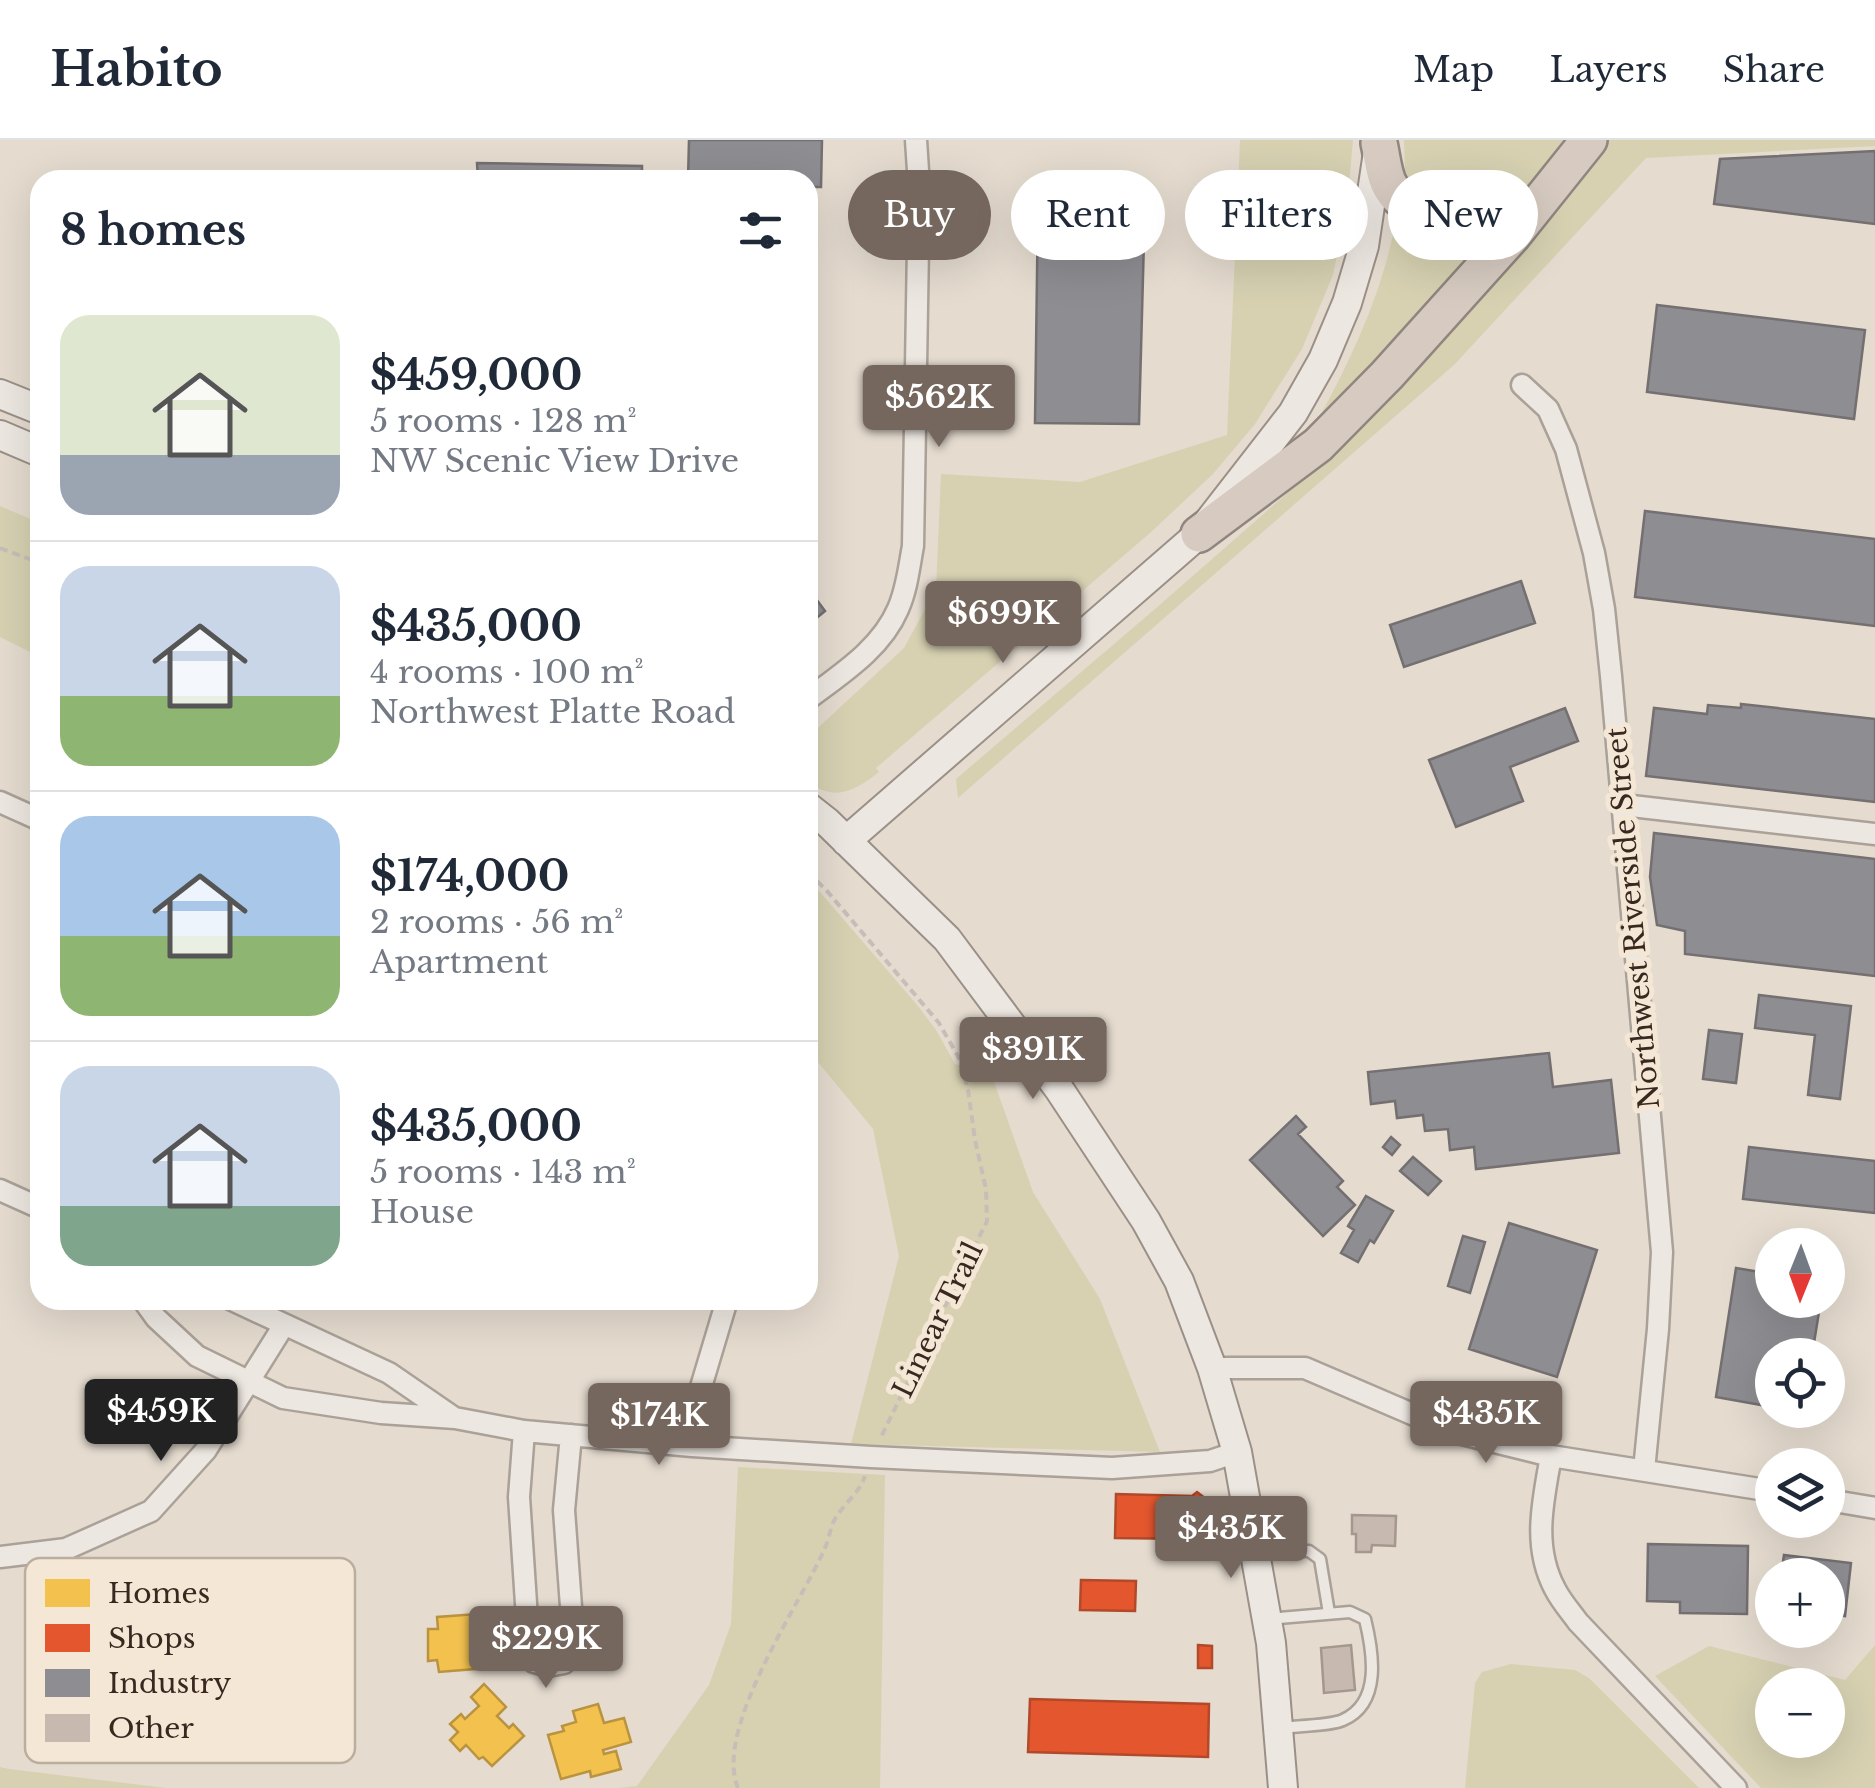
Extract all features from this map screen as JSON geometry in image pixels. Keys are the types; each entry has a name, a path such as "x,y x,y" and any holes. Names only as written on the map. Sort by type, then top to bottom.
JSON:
{"highway":[{"path":"1538,204 1589,140"},
{"path":"1379,142 1388,183"},
{"path":"1200,534 1318,444 1441,317 1490,260"}],"main road":[{"path":"846,841 1200,534 1293,413 1324,360 1348,303 1364,246 1379,142"},
{"path":"0,394 30,406"},
{"path":"0,435 30,448"},
{"path":"818,816 947,939 1059,1089 1160,1244 1178,1280 1212,1368 1237,1452 1271,1643 1283,1788"}],"street":[{"path":"818,691 882,636 898,608 908,576 913,546 919,186 916,140"},
{"name":"Northwest Riverside Street","path":"1522,385 1548,408 1566,449 1594,553 1606,626 1662,1252 1644,1470"},
{"path":"0,802 30,816"},
{"path":"1623,806 1875,834"},
{"path":"0,1190 30,1204"},
{"path":"150,1310 197,1356 282,1398 381,1414 455,1418 524,1430 692,1446 1112,1468 1210,1460 1237,1452"},
{"path":"253,1310 389,1372 455,1418"},
{"path":"692,1446 695,1407 724,1310"},
{"path":"0,1557 66,1549 152,1512 206,1450 284,1325"},
{"path":"1212,1368 1305,1368 1454,1432 1551,1456 1755,1488"},
{"path":"524,1430 519,1497 529,1649 534,1662 548,1666 564,1663 572,1654 564,1510 570,1434"},
{"path":"1551,1456 1540,1513 1541,1548 1556,1593 1578,1622 1736,1788"},
{"path":"1845,1503 1875,1508"}],"lane":[{"path":"1255,1551 1309,1551 1320,1560 1329,1613"},
{"path":"1267,1619 1350,1612 1365,1619 1372,1668 1371,1692 1344,1720 1278,1728"}],"path":[{"path":"0,548 30,559"},
{"name":"Linear Trail","path":"738,1788 733,1754 763,1663 826,1547 834,1520 860,1489 871,1457 988,1221 986,1188 959,1058 940,1023 818,883"}],"shaded area":[{"path":"1240,140 1353,140 1350,170 1239,170"},
{"path":"1404,140 1565,140 1538,174 1538,170 1405,170"},
{"path":"1598,140 1875,140 1875,146 1646,158 1454,365 958,798 956,779 1155,609 1347,437 1497,260 1538,260 1538,211"},
{"path":"1388,254 1388,260 1475,260 1325,418 1321,414 1377,292"},
{"path":"1235,260 1336,260 1302,349 1255,424 1213,474 1150,533 876,768 879,772 845,792 818,788 818,728 904,648 936,589 941,474 1080,482 1227,435"},
{"path":"0,506 30,519 30,652 0,637"},
{"path":"818,890 918,1006 955,1064 992,1076 1033,1192 1100,1299 1160,1452 851,1444 899,1256 873,1129 818,1062"},
{"path":"738,1467 885,1475 880,1788 619,1788 637,1786 709,1685 731,1624"},
{"path":"1875,1645 1875,1788 1761,1788 1655,1676 1709,1646 1797,1668 1755,1668 1755,1758 1845,1758 1845,1680"},
{"path":"1511,1664 1575,1670 1589,1678 1699,1788 1465,1788 1475,1683 1482,1672"},
{"path":"0,1767 9,1769 166,1788 0,1788"}],"building: Homes":[{"path":"477,1614 483,1640 472,1641 473,1647 478,1646 475,1669 439,1672 437,1660 428,1661 428,1629 438,1629 437,1617"},
{"path":"484,1684 506,1707 497,1716 509,1728 513,1724 524,1736 492,1766 466,1745 460,1751 450,1740 458,1732 450,1724 461,1714 465,1719 479,1706 471,1697"},
{"path":"598,1704 604,1723 624,1718 631,1742 603,1750 604,1754 616,1751 621,1769 591,1777 590,1771 561,1779 548,1735 564,1731 562,1726 576,1722 573,1711"}],"building: Shops":[{"path":"1197,1492 1206,1499 1212,1542 1206,1545 1196,1544 1192,1539 1115,1538 1116,1494 1192,1496"},
{"path":"1081,1580 1136,1581 1135,1611 1080,1610"},
{"path":"1198,1645 1212,1646 1212,1668 1198,1668"},
{"path":"1030,1699 1209,1704 1208,1757 1028,1752"}],"building: Industry":[{"path":"689,140 822,140 821,187 818,170 688,170"},
{"path":"1875,151 1875,224 1714,204 1720,159"},
{"path":"477,163 642,166 642,170 477,170"},
{"path":"1037,260 1143,260 1139,424 1035,423"},
{"path":"1657,305 1865,330 1854,419 1647,392"},
{"path":"1645,511 1875,539 1875,626 1635,597"},
{"path":"1521,581 1535,623 1404,667 1390,625"},
{"path":"1741,704 1875,719 1875,802 1646,776 1654,708 1707,714 1708,705 1741,708"},
{"path":"1565,708 1578,741 1510,767 1523,801 1456,827 1429,760"},
{"path":"1654,833 1875,859 1875,976 1685,954 1685,931 1657,925 1650,877"},
{"path":"1759,995 1851,1006 1840,1099 1808,1095 1815,1035 1755,1028"},
{"path":"1709,1030 1742,1034 1736,1083 1703,1079"},
{"path":"1549,1053 1553,1087 1611,1080 1619,1153 1476,1169 1474,1147 1450,1150 1448,1129 1425,1131 1423,1115 1397,1118 1395,1101 1371,1104 1368,1072"},
{"path":"1296,1116 1306,1127 1298,1134 1343,1181 1337,1187 1355,1205 1323,1236 1250,1160"},
{"path":"1391,1137 1400,1145 1392,1155 1383,1147"},
{"path":"1749,1147 1875,1161 1875,1213 1743,1199"},
{"path":"1413,1157 1441,1181 1428,1195 1400,1171"},
{"path":"1366,1196 1393,1211 1358,1262 1341,1253 1354,1230 1348,1226"},
{"path":"1509,1223 1597,1250 1557,1377 1469,1349"},
{"path":"1463,1236 1485,1242 1470,1293 1448,1286"},
{"path":"1736,1268 1755,1271 1755,1318 1818,1318 1815,1338 1755,1338 1755,1404 1716,1397"},
{"path":"1648,1544 1748,1546 1747,1614 1680,1613 1680,1602 1647,1601"},
{"path":"1845,1562 1851,1563 1845,1616"}],"building: Other":[{"path":"1352,1515 1396,1516 1395,1546 1372,1545 1371,1552 1356,1552"},
{"path":"1351,1645 1355,1690 1324,1693 1321,1648"}]}
